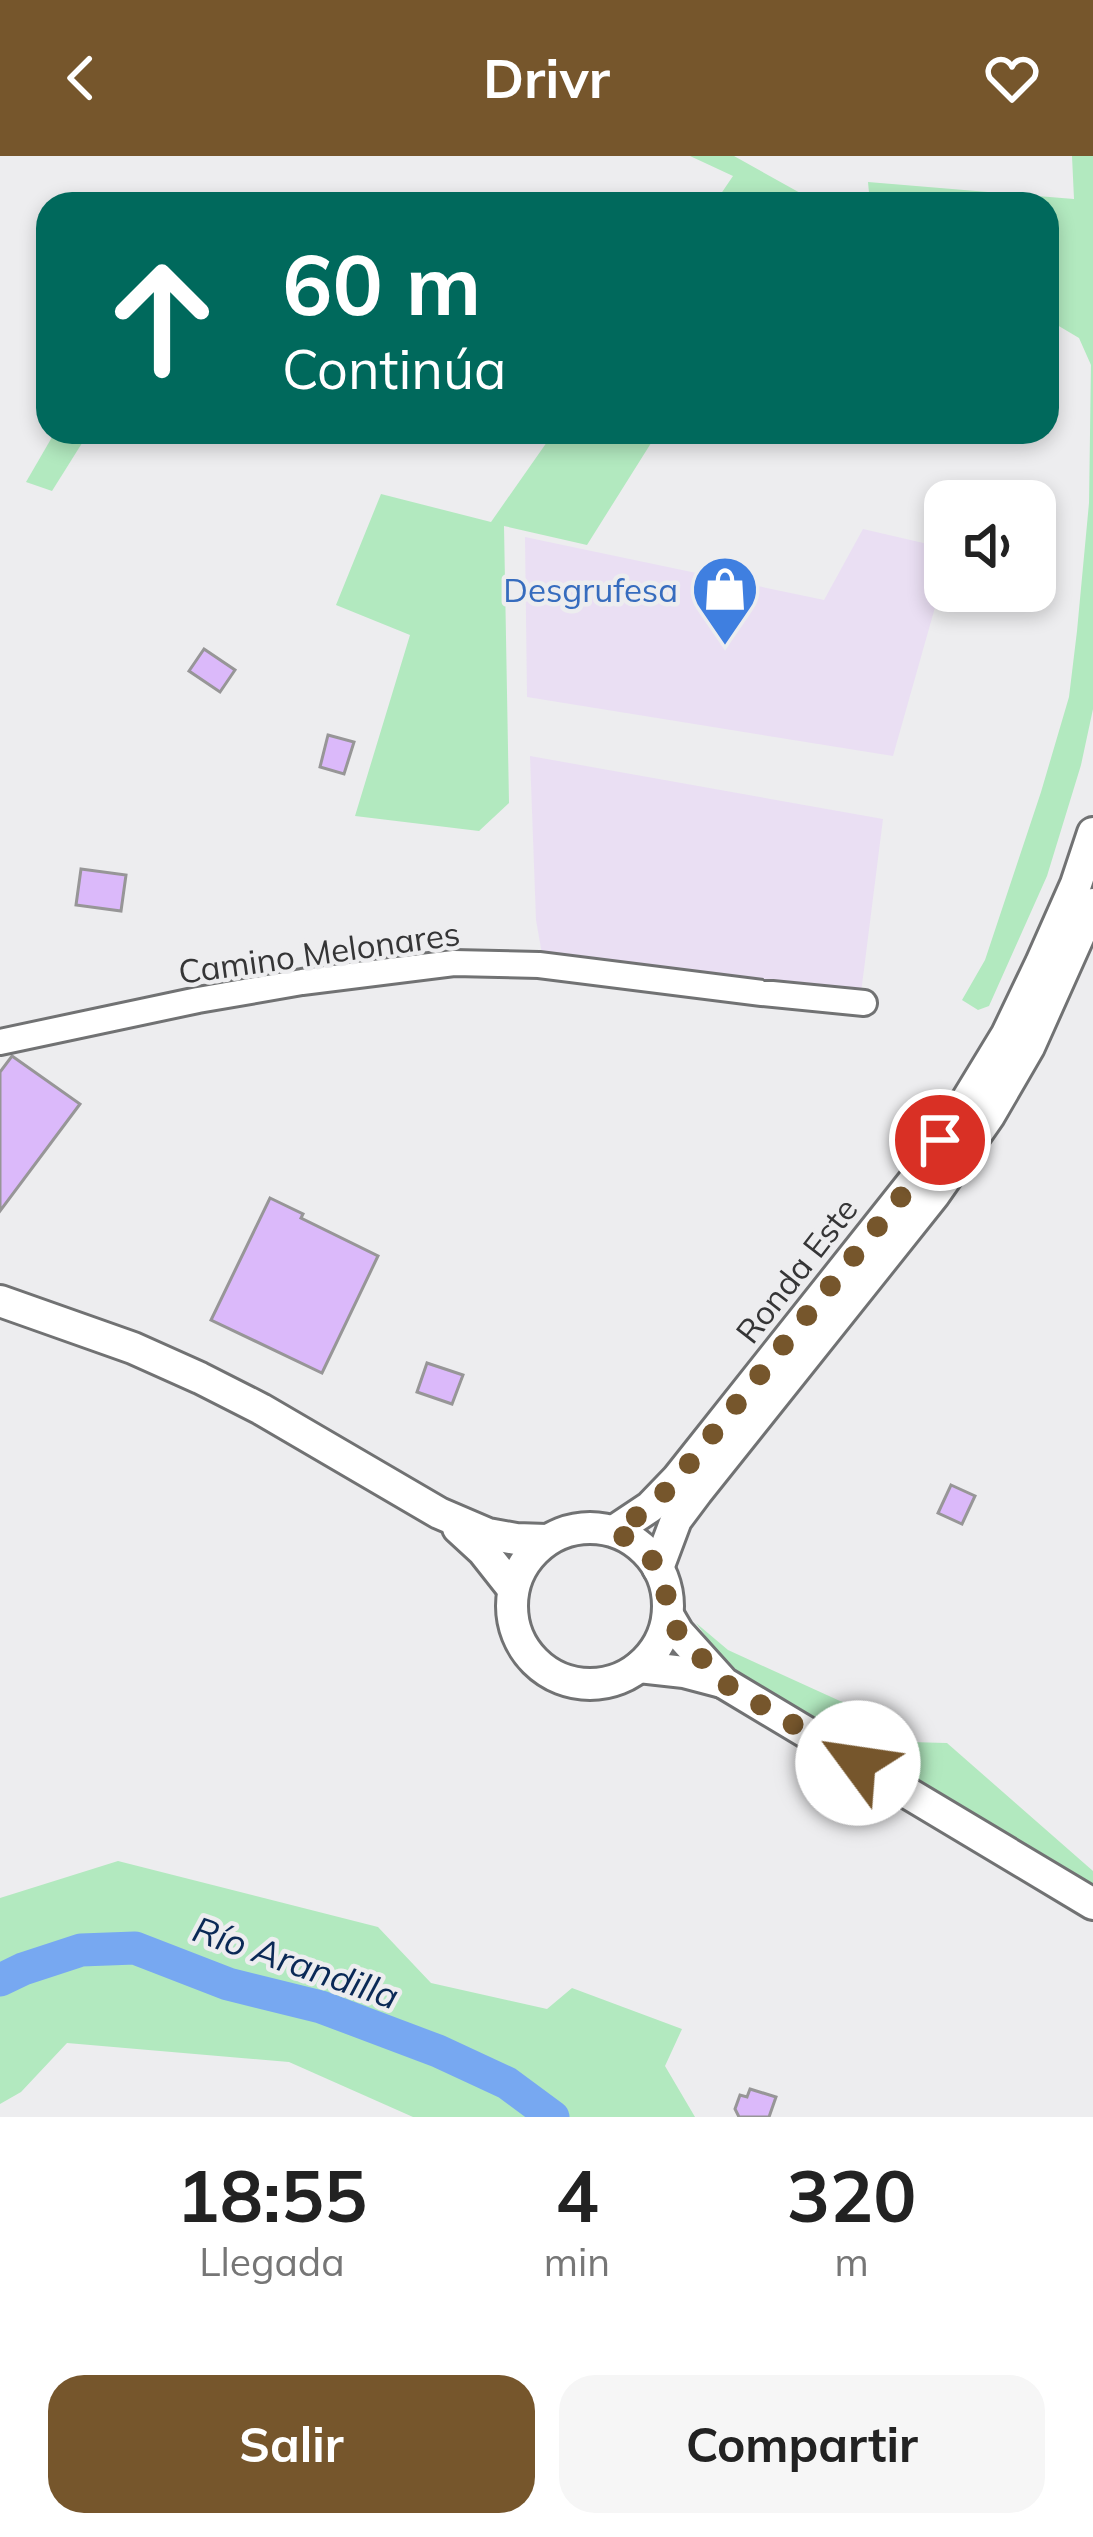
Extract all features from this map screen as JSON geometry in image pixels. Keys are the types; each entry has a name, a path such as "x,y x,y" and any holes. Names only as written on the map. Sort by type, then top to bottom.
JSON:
{"main road":[{"name":"Ronda Este","path":"614,1531 650,1508 677,1479 916,1178 1007,1034 1076,884 1093,833"},
{"name":"Ronda Este","path":"658,1568 676,1520 934,1195 988,1116 1029,1047 1093,904"},
{"path":"0,1301 133,1348 200,1378 440,1513 488,1534 547,1540"},
{"path":"440,1513 483,1551 513,1589"},
{"path":"568,1530 614,1531 639,1545 658,1568 668,1615 663,1635 653,1653 621,1679 579,1684 558,1678 525,1651 515,1631 513,1589 525,1561 547,1540 568,1530"},
{"path":"668,1615 724,1683"},
{"path":"639,1667 724,1683 1093,1904"}],"street":[{"name":"Camino Melonares","path":"0,1042 198,1000 454,963 539,965 864,1003"}],"shaded area":[{"name":"Desgrufesa","path":"863,529 924,543 924,612 934,612 893,756 527,697 525,537 824,600"},
{"path":"530,756 883,819 861,993 542,954 536,920"}],"green space":[{"path":"690,156 734,156 798,192 722,192 733,176"},
{"path":"1072,156 1093,156 1093,709 1047,876 989,1006 978,1010 962,1000 985,960 1041,792 1069,697 1077,631 1089,503 1091,365 1079,338 1059,326 1059,198 1074,199"},
{"path":"868,182 989,192 869,192"},
{"path":"48,444 81,444 52,491 26,482"},
{"path":"546,444 650,444 587,545 504,526 509,803 479,831 355,816 410,635 336,605 381,494 491,522"},
{"path":"696,1623 728,1650 840,1701 900,1720 909,1742 947,1743 1093,1871 1093,1884 727,1665"},
{"path":"118,1861 378,1927 431,1983 547,2009 572,1988 682,2029 665,2066 695,2117 413,2117 289,2062 67,2043 21,2092 0,2104 0,1898"}],"building":[{"path":"204,649 235,670 220,692 189,671"},
{"path":"328,735 354,742 344,774 320,767"},
{"path":"81,869 126,875 121,911 76,905"},
{"path":"12,1056 80,1104 0,1211 0,1072"},
{"path":"270,1198 378,1256 322,1373 211,1320"},
{"path":"427,1363 463,1375 452,1404 417,1392"},
{"path":"951,1485 975,1496 962,1524 938,1513"},
{"path":"750,2089 776,2097 769,2117 739,2117 735,2109 740,2095 747,2097"}],"waterway":[{"name":"Río Arandilla","path":"0,1980 81,1950 135,1948 228,1984 321,2007 438,2051 507,2083 553,2117"}],"place":[{"name":"Desgrufesa","path":"725,648"}],"route":[{"path":"858,1763 724,1683 668,1615 665,1585 650,1556 614,1531 650,1508 677,1479 916,1178 940,1140"}]}
